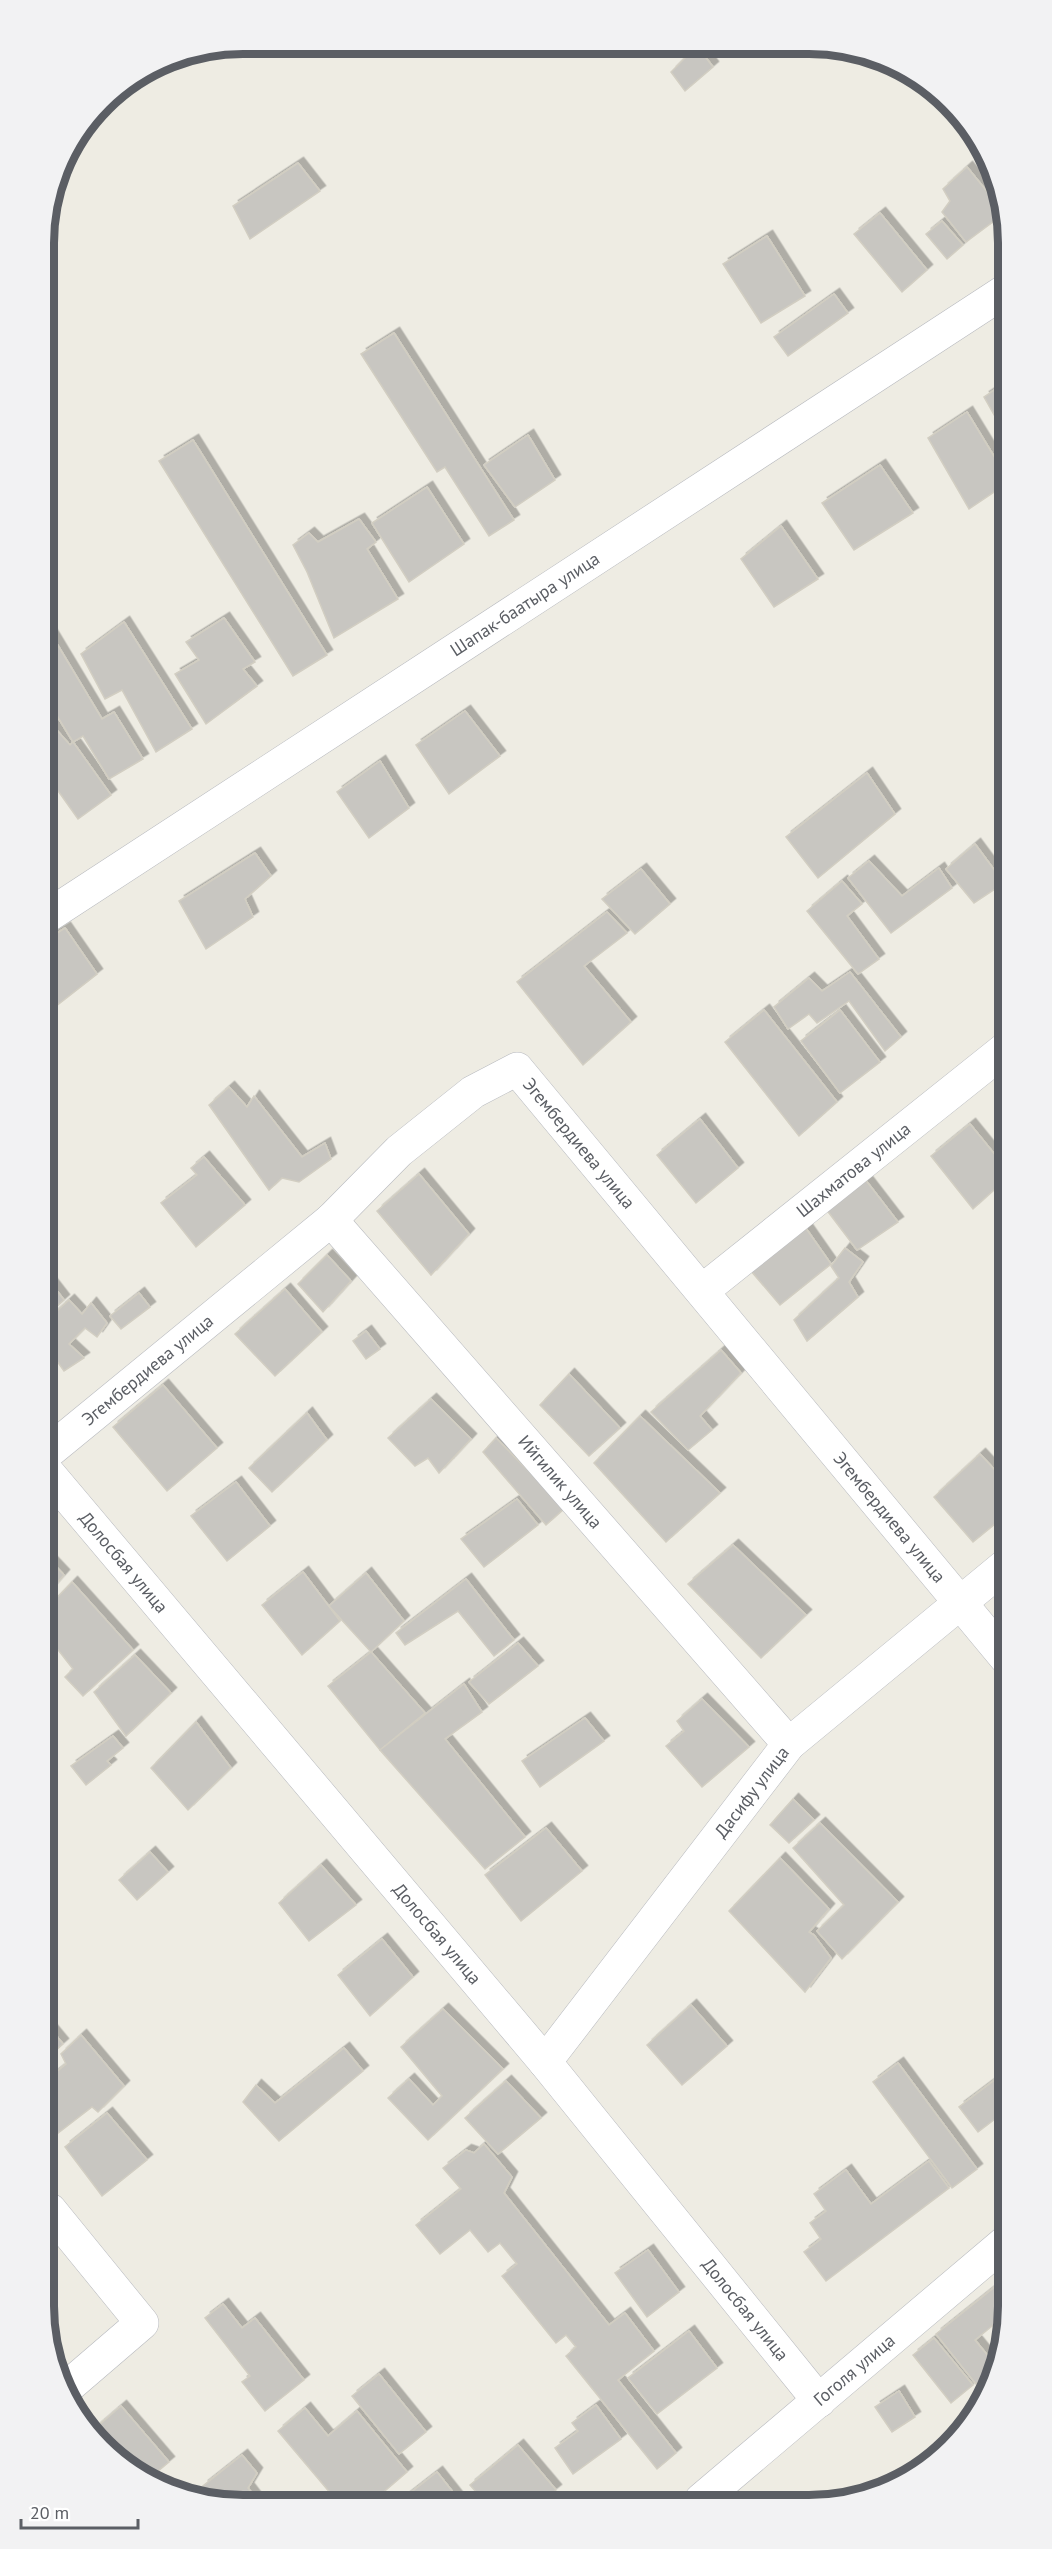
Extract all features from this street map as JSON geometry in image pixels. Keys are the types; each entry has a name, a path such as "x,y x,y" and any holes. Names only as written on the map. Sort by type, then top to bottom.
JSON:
{"street":[{"name":"Шапак-баатыра улица","path":"54,912 998,296"},
{"name":"Шахматова улица","path":"702,1291 998,1055"},
{"name":"Эгембердиева улица","path":"54,1447 331,1220 399,1151 472,1092 517,1069 998,1648"},
{"name":"Ийгилик улица","path":"331,1220 789,1744"},
{"name":"Долосбая улица","path":"54,1480 545,2062 819,2401"},
{"name":"Дасифу улица","path":"545,2062 789,1744 998,1572"},
{"path":"54,2215 142,2323 71,2384"},
{"name":"Гоголя улица","path":"706,2495 998,2249"}],"building":[{"path":"689,54 703,54 713,67 685,91 671,72"},
{"path":"298,163 320,191 250,239 233,206"},
{"path":"967,167 993,199 996,219 966,242 942,212 950,201 943,189"},
{"path":"880,213 927,270 902,292 854,234"},
{"path":"942,221 963,245 947,259 926,234"},
{"path":"767,236 805,296 761,323 723,264"},
{"path":"834,294 848,313 788,356 774,337"},
{"path":"394,333 514,520 489,536 445,467 437,472 361,354"},
{"path":"998,388 998,422 984,397"},
{"path":"967,412 998,463 998,489 969,509 928,438"},
{"path":"528,435 555,480 515,507 484,465"},
{"path":"193,440 327,655 293,676 159,461"},
{"path":"880,465 913,513 854,550 822,503"},
{"path":"427,487 464,544 409,582 372,523"},
{"path":"359,519 376,542 367,549 398,599 334,638 307,572 293,545 309,533 318,542"},
{"path":"781,526 818,579 774,607 741,559"},
{"path":"224,618 255,662 243,669 257,686 206,724 175,674 199,660 186,642"},
{"path":"124,622 192,729 156,752 122,690 105,699 81,654"},
{"path":"54,639 102,719 114,712 143,759 109,779 83,736 73,742 54,711"},
{"path":"465,711 500,756 449,794 416,745"},
{"path":"54,727 70,745 73,742 111,795 78,819 54,785"},
{"path":"380,761 409,808 369,838 337,792"},
{"path":"867,773 895,814 818,878 786,837"},
{"path":"975,844 998,875 998,887 974,903 946,869"},
{"path":"255,853 271,876 245,899 253,917 206,949 179,901"},
{"path":"869,861 902,896 939,868 952,888 891,933 848,878"},
{"path":"641,869 670,904 635,934 602,899"},
{"path":"842,881 862,904 847,916 879,959 858,974 807,911"},
{"path":"607,912 627,933 584,966 631,1022 583,1065 517,982"},
{"path":"65,928 97,974 54,1008 54,935"},
{"path":"850,972 901,1037 885,1051 849,1001 817,1023 809,1014 788,1029 774,1007 809,978 822,991"},
{"path":"764,1010 837,1102 799,1136 725,1042"},
{"path":"840,1010 880,1062 840,1093 801,1041"},
{"path":"229,1087 247,1107 254,1096 302,1157 325,1143 331,1159 299,1182 282,1178 269,1190 209,1105"},
{"path":"700,1119 738,1168 696,1203 657,1155"},
{"path":"970,1124 998,1158 998,1186 973,1209 931,1156"},
{"path":"204,1157 245,1205 196,1247 161,1203 197,1175 191,1168"},
{"path":"419,1174 469,1234 431,1275 377,1211"},
{"path":"864,1178 898,1222 857,1250 826,1209"},
{"path":"805,1227 831,1264 780,1305 751,1271"},
{"path":"845,1248 863,1262 849,1282 858,1297 807,1341 794,1320 839,1278 831,1266"},
{"path":"327,1255 351,1281 323,1312 298,1284"},
{"path":"54,1287 64,1300 54,1309"},
{"path":"285,1289 322,1332 275,1376 235,1334"},
{"path":"139,1293 150,1307 121,1329 110,1316"},
{"path":"69,1300 82,1314 91,1303 107,1323 97,1337 85,1328 69,1344 84,1358 64,1371 54,1357 54,1314"},
{"path":"366,1331 380,1349 366,1359 353,1341"},
{"path":"721,1350 741,1373 700,1416 712,1430 688,1450 651,1412"},
{"path":"569,1374 620,1428 589,1456 540,1405"},
{"path":"163,1385 217,1448 167,1491 113,1427"},
{"path":"431,1399 471,1439 439,1473 428,1458 415,1466 388,1438"},
{"path":"307,1413 327,1440 272,1492 249,1468"},
{"path":"640,1416 720,1493 666,1542 594,1463"},
{"path":"496,1438 565,1508 546,1525 483,1452"},
{"path":"980,1454 998,1473 998,1522 973,1542 934,1497"},
{"path":"236,1482 270,1526 227,1561 191,1516"},
{"path":"517,1499 538,1525 484,1567 461,1539"},
{"path":"733,1545 806,1615 761,1658 688,1584"},
{"path":"54,1564 64,1575 54,1586"},
{"path":"303,1572 340,1621 302,1655 262,1605"},
{"path":"366,1573 404,1621 371,1652 329,1606"},
{"path":"466,1579 514,1640 494,1656 458,1611 405,1645 396,1633"},
{"path":"72,1582 133,1650 83,1696 65,1677 73,1669 54,1645 54,1601"},
{"path":"518,1643 538,1666 489,1704 469,1682"},
{"path":"371,1652 425,1713 380,1750 328,1686"},
{"path":"135,1655 171,1693 126,1736 94,1692"},
{"path":"464,1684 482,1712 445,1739 525,1837 485,1869 380,1750"},
{"path":"702,1699 749,1747 702,1787 666,1746 684,1731 677,1721"},
{"path":"585,1718 604,1741 540,1787 522,1761"},
{"path":"196,1722 231,1768 188,1810 151,1768"},
{"path":"113,1736 123,1748 107,1761 111,1765 86,1785 71,1766"},
{"path":"793,1799 814,1820 789,1843 770,1825"},
{"path":"820,1823 898,1902 842,1959 817,1931 844,1905 793,1848"},
{"path":"546,1828 582,1871 521,1921 485,1875"},
{"path":"150,1852 168,1872 137,1900 119,1880"},
{"path":"780,1858 829,1909 809,1932 814,1935 831,1958 805,1992 729,1911"},
{"path":"321,1865 356,1905 309,1941 279,1903"},
{"path":"382,1939 413,1977 370,2016 338,1975"},
{"path":"691,2005 727,2046 682,2085 647,2045"},
{"path":"443,2009 503,2069 428,2140 388,2098 409,2079 433,2105 442,2096 401,2047"},
{"path":"54,2033 63,2044 54,2052"},
{"path":"81,2035 124,2086 98,2112 92,2107 54,2136 54,2074 66,2064 61,2054"},
{"path":"344,2048 363,2071 279,2141 243,2102 256,2085 275,2103"},
{"path":"898,2063 977,2169 952,2188 873,2082"},
{"path":"996,2079 998,2082 998,2117 978,2132 959,2107"},
{"path":"506,2081 541,2118 498,2154 465,2118"},
{"path":"107,2113 147,2160 102,2196 65,2147"},
{"path":"484,2144 512,2177 504,2193 609,2325 625,2313 654,2351 618,2380 676,2453 657,2469 566,2356 576,2347 566,2335 556,2343 502,2276 517,2264 500,2243 488,2252 470,2230 440,2254 416,2225 461,2189 443,2168 466,2150 474,2153"},
{"path":"929,2161 949,2188 826,2281 804,2252 821,2239 810,2223 826,2211 814,2194 846,2170 871,2204"},
{"path":"648,2250 679,2292 647,2317 615,2273"},
{"path":"998,2284 998,2322 975,2340 990,2359 984,2378 976,2384 936,2334"},
{"path":"223,2304 242,2328 255,2318 304,2380 265,2411 242,2382 250,2376 205,2318"},
{"path":"689,2331 717,2368 657,2414 628,2378"},
{"path":"934,2338 973,2385 951,2403 913,2355"},
{"path":"379,2374 426,2432 399,2454 352,2396"},
{"path":"899,2391 915,2417 892,2432 875,2407"},
{"path":"596,2405 621,2439 573,2474 555,2448 578,2431 572,2423"},
{"path":"121,2406 169,2462 155,2474 118,2448 98,2426"},
{"path":"305,2408 328,2436 357,2411 407,2472 380,2495 332,2495 278,2431"},
{"path":"518,2445 556,2490 550,2495 479,2495 470,2485"},
{"path":"242,2455 257,2473 248,2488 253,2495 230,2495 207,2491 203,2486"},
{"path":"437,2472 455,2495 408,2495"}]}
